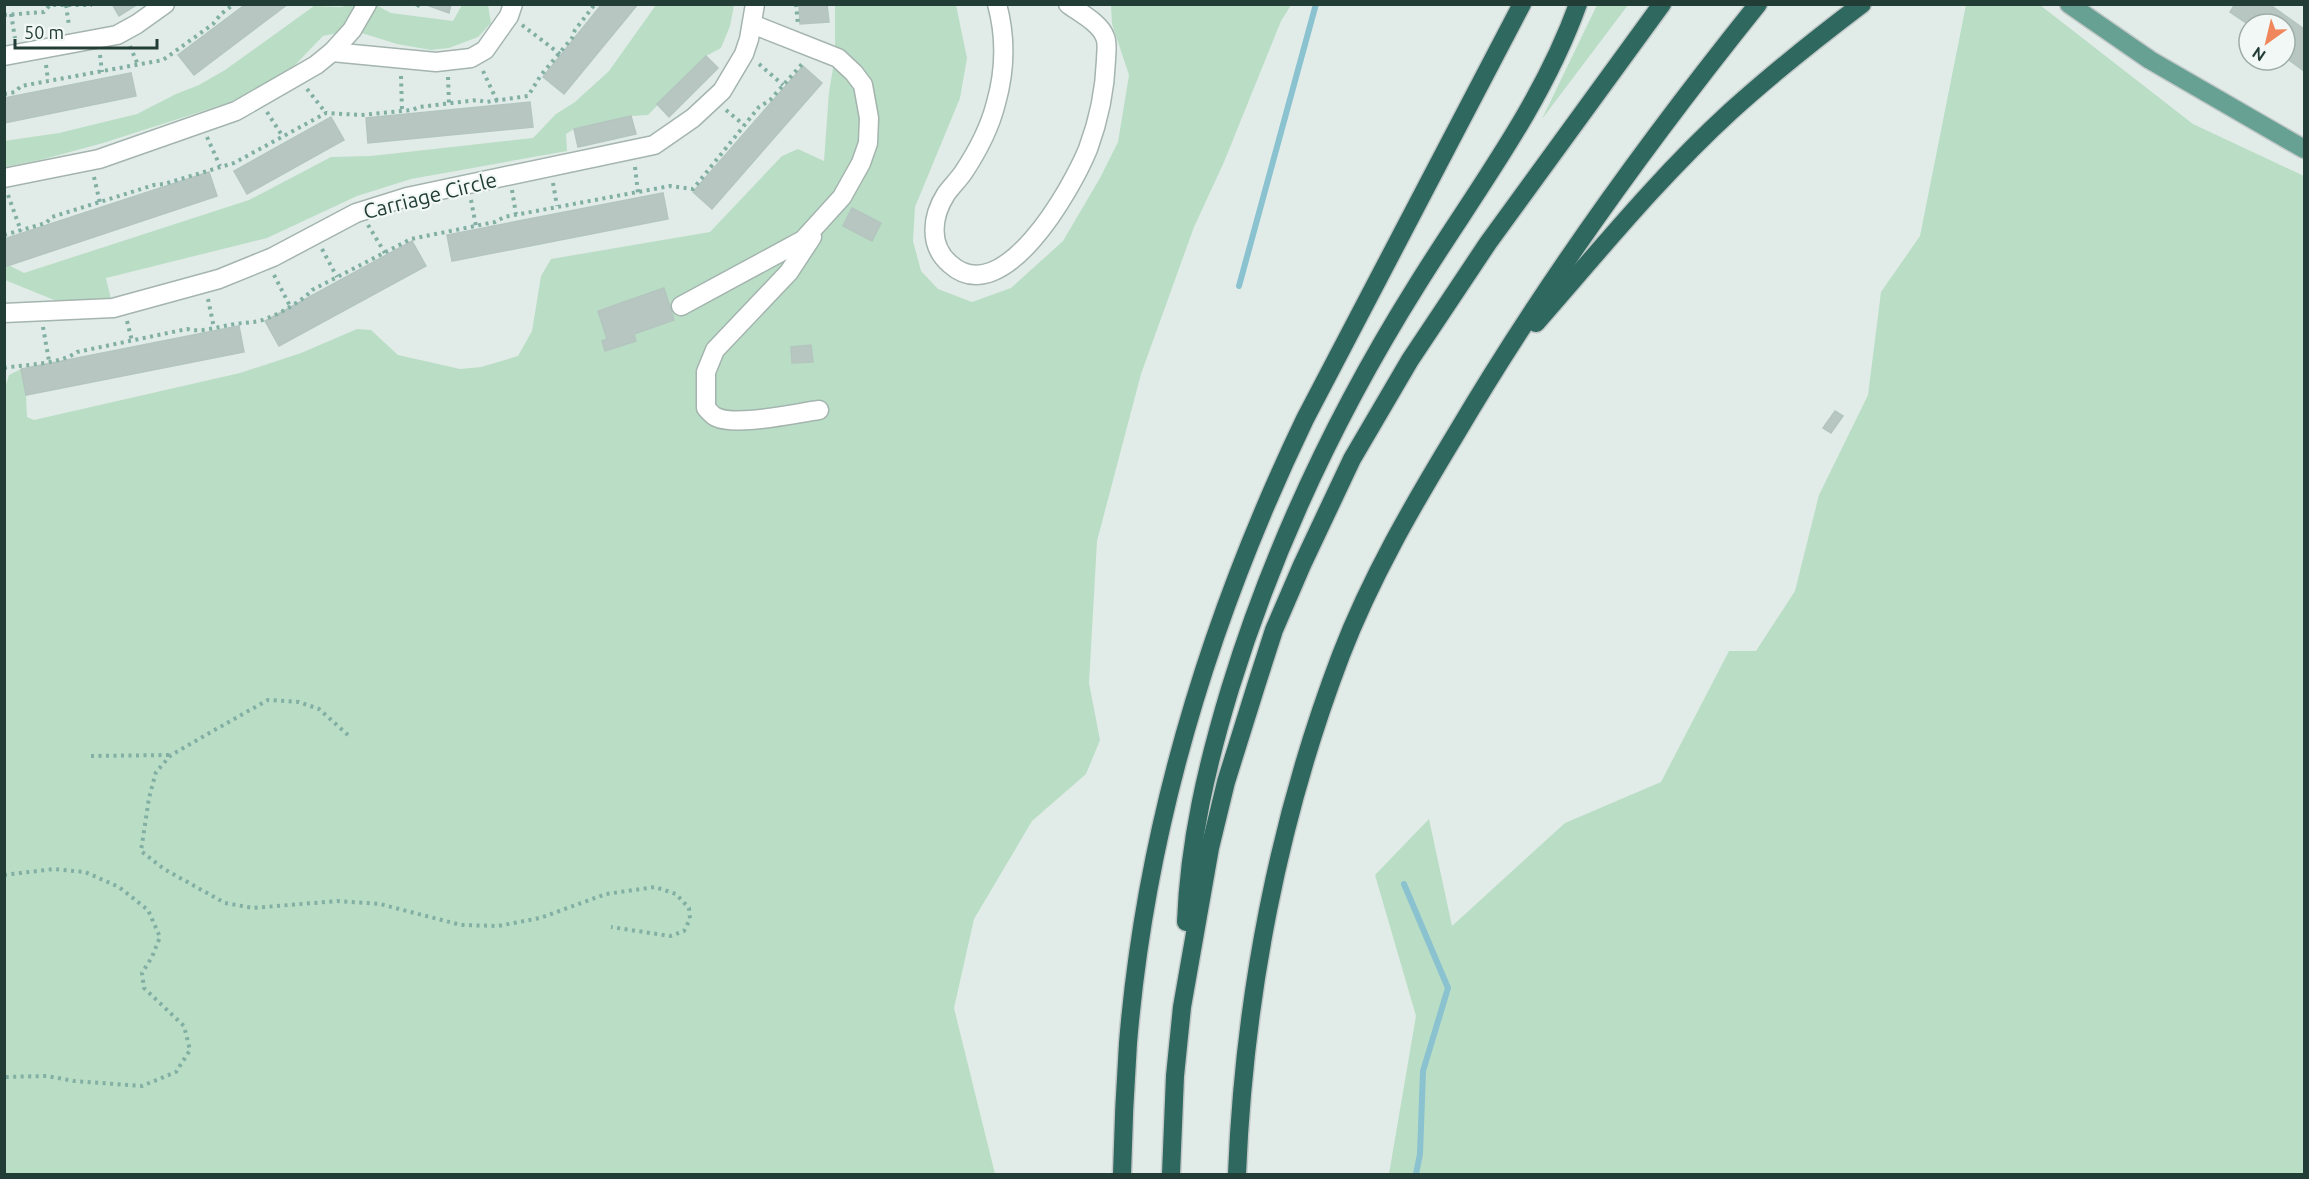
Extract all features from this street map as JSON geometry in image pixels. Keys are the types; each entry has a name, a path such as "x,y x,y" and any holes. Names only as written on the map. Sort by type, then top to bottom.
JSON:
{"highway":[{"path":"1122,1174 1128,1043 1145,910 1158,844 1190,716 1225,604 1274,484 1305,419 1522,4"},
{"path":"1171,1174 1187,899 1198,815 1226,705 1275,560 1302,497 1360,380 1417,284 1529,111 1558,54 1578,4"},
{"path":"1182,1007 1207,860 1226,782 1275,630 1302,565 1352,459 1410,360 1488,243 1662,4"},
{"path":"1237,1174 1251,1015 1267,915 1298,783 1342,654 1370,589 1403,523 1490,377 1597,216 1700,76 1758,4"},
{"path":"1490,377 1686,155 1773,74 1862,4"}],"main road":[{"path":"2069,4 2159,66 2304,149"}],"street":[{"path":"4,56 117,35 165,4"},
{"path":"6,183 89,162 236,111 298,76 332,52 352,30 367,4"},
{"name":"Carriage Circle","path":"4,313 113,309 204,283 273,256 356,213 407,197 654,145 693,118 722,90 741,63 749,39 755,4"},
{"path":"997,4 1003,35 1003,71 996,105 980,145 938,209 933,227 937,248 950,265 967,273 988,275 1004,267 1023,251 1064,197 1088,149 1106,74 1106,38 1097,25 1068,4"},
{"path":"1097,4 1097,25"},
{"path":"332,52 447,62 485,50 511,10"},
{"path":"752,24 838,58 854,73 863,85 869,118 868,143 861,163 847,188 789,272 715,350 706,372 704,396 706,408 714,416 723,420 742,421 819,410"},
{"path":"681,306 803,240 825,217"}],"path":[{"path":"4,15 44,12 50,5 92,4"},
{"path":"4,93 15,92 21,86 163,60 213,24 226,7 234,4"},
{"path":"796,4 798,27"},
{"path":"4,235 46,223 52,217 234,163 326,113 361,115 528,96 572,39 574,30 592,6"},
{"path":"511,10 560,54"},
{"path":"475,55 496,101"},
{"path":"447,62 449,104"},
{"path":"4,368 49,361 70,356 76,352 187,329 196,332 245,321 254,322 290,306 312,290 411,239 495,222 504,217 670,186 693,189 744,125 802,64"},
{"path":"770,73 783,85"},
{"path":"298,76 326,113"},
{"path":"402,98 402,111"},
{"path":"258,99 283,136"},
{"path":"738,120 744,125"},
{"path":"201,123 220,166"},
{"path":"89,162 100,203"},
{"path":"6,183 11,207 21,231"},
{"path":"637,186 638,193"},
{"path":"475,218 476,226"},
{"path":"376,240 385,253"},
{"path":"330,265 337,277"},
{"path":"204,283 214,328"},
{"path":"282,291 290,306"},
{"path":"41,311 49,361"},
{"path":"348,735 319,709 299,702 268,700 171,755 156,772 149,798 141,851 164,869 225,903 253,908 337,901 380,904 461,925 498,926 540,918 579,906 606,894 655,887 676,894 689,908 690,919 684,931 670,936 610,927"},
{"path":"91,756 171,755"},
{"path":"4,875 54,868 85,872 118,887 148,910 160,937 142,973 144,988 184,1026 190,1050 176,1072 142,1086 74,1081 47,1076 4,1077"}],"green space":[{"path":"376,5 391,13 453,21 462,5 488,5 491,23 478,37 449,48 431,50 397,44 352,30 323,36 295,65 263,87 228,103 103,143 5,167 4,141 59,133 137,114 225,70 314,6"},
{"path":"656,5 734,5 730,26 721,48 706,56 648,115 631,116 574,129 566,134 567,151 411,179 357,196 267,238 106,278 113,308 64,304 5,280 4,263 24,273 249,200 331,157 371,156 533,138 556,114 575,102 609,71"},
{"path":"835,5 956,5 967,58 960,98 915,207 913,241 921,271 938,289 972,302 1011,288 1063,241 1118,142 1129,75 1112,24 1111,5 1291,5 1281,21 1224,162 1194,227 1141,374 1097,541 1089,683 1100,740 1086,774 1032,821 974,919 954,1008 995,1174 5,1174 4,391 9,375 21,369 27,417 34,420 240,373 301,353 357,329 371,330 398,355 460,369 481,367 518,356 532,331 541,276 551,259 710,232 782,156 798,149 824,161 829,92 835,57","holes":["664,289 674,320 634,334 636,341 605,351 602,341 607,339 598,310"]},
{"path":"1597,5 1628,5 1542,119"},
{"path":"1966,5 2040,5 2193,124 2304,176 2304,1174 1389,1174 1416,1016 1375,875 1429,819 1452,926 1565,823 1661,782 1729,651 1756,651 1795,591 1819,495 1868,395 1881,292 1920,236"}],"building":[{"path":"112,4 138,4 119,16"},
{"path":"246,4 288,4 194,75 178,55"},
{"path":"424,4 451,4 449,13"},
{"path":"602,4 638,4 564,94 543,77"},
{"path":"799,4 827,4 829,22 800,24"},
{"path":"2235,4 2269,4 2280,12 2237,12 2237,17 2230,12"},
{"path":"2297,24 2304,29 2304,71 2297,66"},
{"path":"706,56 718,68 669,117 657,104"},
{"path":"803,66 822,83 712,209 693,192"},
{"path":"131,73 136,96 4,123 4,98"},
{"path":"530,102 533,127 368,143 366,118"},
{"path":"631,116 636,134 578,147 574,129"},
{"path":"331,117 344,140 247,194 234,171"},
{"path":"209,172 217,196 7,266 4,259 4,239"},
{"path":"663,193 668,219 452,261 447,235"},
{"path":"852,208 881,223 872,241 843,226"},
{"path":"412,241 426,266 279,346 265,321"},
{"path":"664,288 674,320 634,334 636,341 605,351 602,341 607,339 598,311"},
{"path":"239,326 244,352 26,395 21,369"},
{"path":"811,345 813,362 792,363 791,347"},
{"path":"1835,411 1843,416 1831,433 1823,428"}],"waterway":[{"path":"1239,286 1316,4"},
{"path":"1404,884 1448,988 1423,1071 1420,1154 1416,1174"}]}
